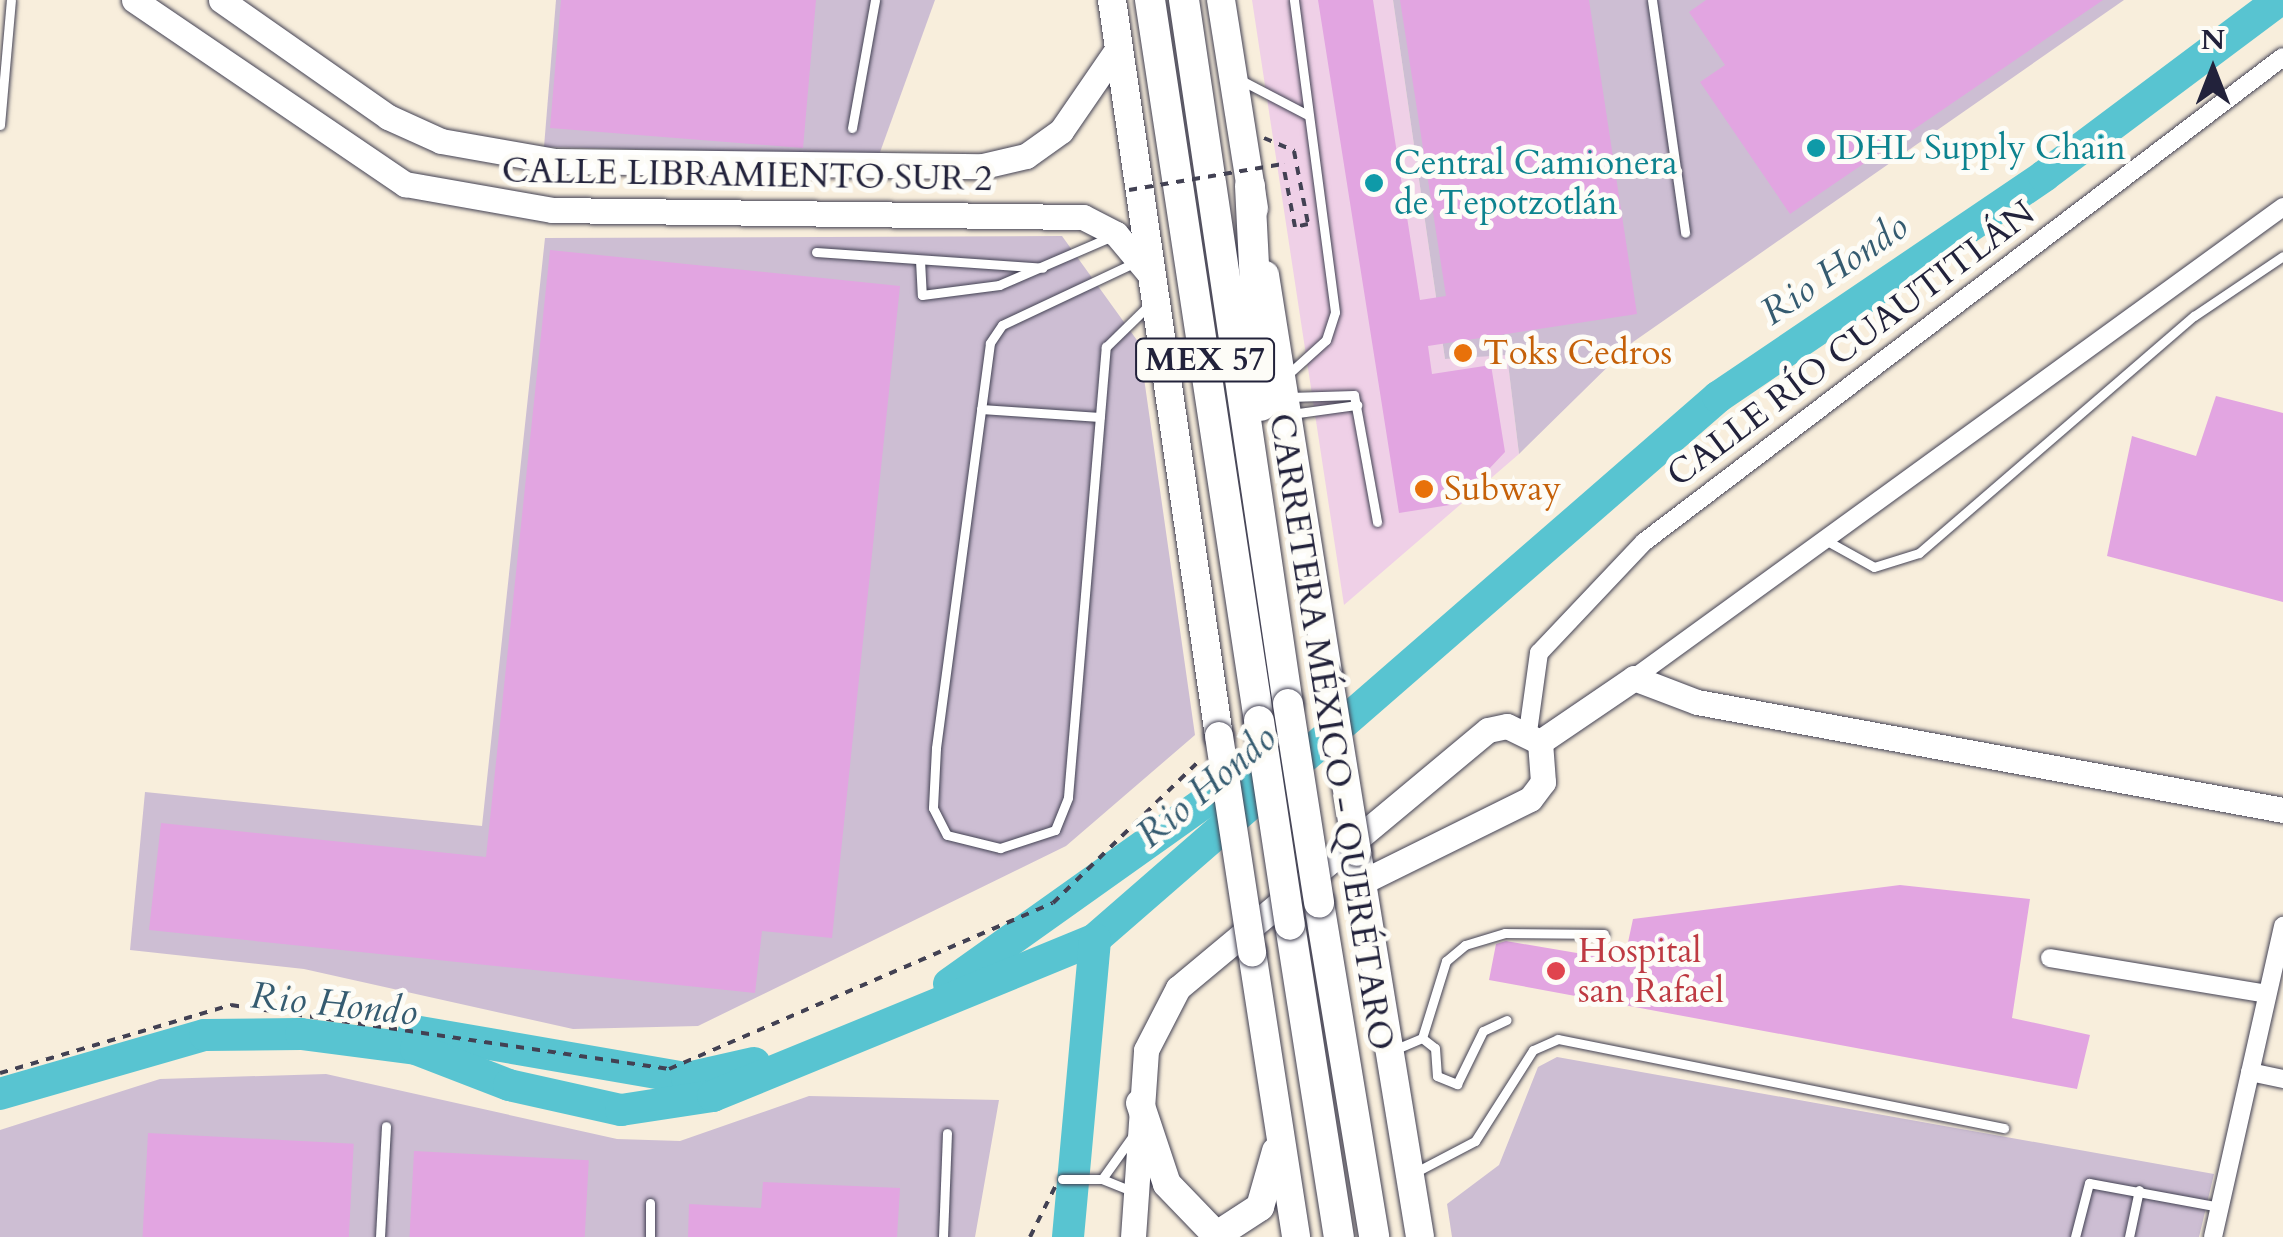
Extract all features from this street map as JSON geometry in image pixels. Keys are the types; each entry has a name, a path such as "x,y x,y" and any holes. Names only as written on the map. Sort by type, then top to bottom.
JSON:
{"highway":[{"name":"CARRETERA MÉXICO - QUERÉTARO","path":"1150,0 1339,1237"},
{"name":"CARRETERA MÉXICO - QUERÉTARO","path":"1184,0 1260,538 1374,1237"},
{"path":"1250,186 1250,298 1270,495 1260,538"}],"main road":[{"name":"CALLE LIBRAMIENTO SUR 2","path":"134,0 405,184 552,210 1083,216 1116,234 1149,280"},
{"name":"CALLE LIBRAMIENTO SUR 2","path":"220,0 388,116 441,142 555,161 864,168 983,166 1026,156 1061,130 1118,48"},
{"path":"1112,0 1149,280 1296,1237"},
{"path":"1220,0 1420,1237"},
{"path":"864,168 866,215"},
{"path":"1133,1237 1146,1050 1178,988 1488,730 1534,737 1634,678 1696,702 2283,810"},
{"path":"1362,882 1530,799 1543,782 1534,737"},
{"path":"1139,1115 1167,1184 1216,1236 1260,1207 1279,1135"}],"street":[{"name":"CALLE RÍO CUAUTITLÁN","path":"1534,737 1539,653 1644,542 2283,57"},
{"path":"1634,678 1830,542 2283,207"},
{"path":"2213,1237 2283,926"},
{"path":"2050,958 2267,994"},
{"path":"2250,1072 2283,1079"}],"lane":[{"path":"0,125 12,0"},
{"path":"852,128 875,0"},
{"path":"1286,397 1326,340 1335,312 1294,0"},
{"path":"1652,0 1686,233"},
{"path":"1232,76 1308,115"},
{"path":"920,260 922,295 1049,268 1116,234"},
{"path":"816,252 1049,268"},
{"path":"1830,542 1874,567 1898,566 1930,544 2194,316 2283,256"},
{"path":"1149,280 1106,347 1068,797 1055,830 1000,848 948,835 933,808 990,343 1002,325 1149,280"},
{"path":"1286,397 1344,390 1357,404 1376,522"},
{"path":"1286,397 1357,404"},
{"path":"981,409 1100,417"},
{"path":"1389,1052 1422,1038 1446,961 1466,946 1506,932 1604,934"},
{"path":"1422,1038 1435,1048 1438,1076 1457,1084 1483,1031 1506,1020"},
{"path":"1410,1176 1476,1141 1533,1050 1558,1039 2004,1128"},
{"path":"1096,1179 1139,1115"},
{"path":"380,1237 386,1126"},
{"path":"943,1237 948,1133"},
{"path":"1062,1179 1096,1179 1135,1193"},
{"path":"2075,1237 2090,1183 2220,1207"},
{"path":"2129,1237 2140,1190"},
{"path":"650,1203 650,1237"}],"path":[{"path":"1129,190 1283,164 1296,228 1308,224 1294,151 1241,128"},
{"path":"0,1073 231,1005 668,1069 1053,903 1219,736"},
{"path":"1030,1237 1062,1179"}],"shaded area":[{"path":"556,0 935,0 879,155 544,147"},
{"path":"1252,0 1393,0 1445,359 1507,354 1519,454 1344,605"},
{"path":"1393,0 2124,0 1633,342 1519,454 1507,355 1445,359"},
{"path":"1062,236 1139,343 1195,735 1066,846 698,1026 573,1029 304,969 130,950 145,792 482,826 545,238"},
{"path":"1557,1057 2214,1174 2199,1237 1452,1237 1447,1204 1499,1165 1538,1067"},
{"path":"326,1074 617,1139 680,1141 809,1096 999,1100 975,1237 0,1237 0,1130 160,1079"}],"building":[{"path":"561,0 816,0 803,148 550,128"},
{"path":"1318,0 1373,0 1420,300 1446,296 1400,0 1589,0 1637,314 1428,346 1432,374 1491,365 1505,452 1456,504 1399,513"},
{"name":"DHL Supply Chain","path":"1706,0 2103,0 1790,214 1700,82 1725,65 1689,12"},
{"path":"550,250 900,286 832,938 762,931 755,993 149,930 161,823 486,857"},
{"path":"2216,396 2283,413 2283,602 2107,556 2132,436 2196,456"},
{"path":"1900,885 2030,899 2012,1018 2090,1035 2077,1089 1489,980 1496,944 1506,941 1624,961 1633,919"},
{"path":"148,1133 354,1144 349,1237 143,1237"},
{"path":"414,1151 589,1160 585,1237 409,1237"},
{"path":"763,1182 900,1188 897,1237 688,1237 689,1204 761,1208"}],"waterway":[{"name":"Rio Hondo","path":"0,1094 205,1035 301,1034 416,1049 509,1085 621,1110 713,1096 1095,939 1718,397 2044,176 2279,0"},
{"path":"949,984 1280,749"},
{"path":"1068,1237 1095,939"},
{"path":"414,1031 687,1078 754,1063"}],"place":[{"name":"DHL Supply Chain","path":"1816,148"},
{"name":"Central Camionera de Tepotzotlán","path":"1374,183"},
{"name":"Toks Cedros","path":"1463,353"},
{"name":"Subway","path":"1424,489"},
{"name":"Hospital san Rafael","path":"1556,971"}]}
